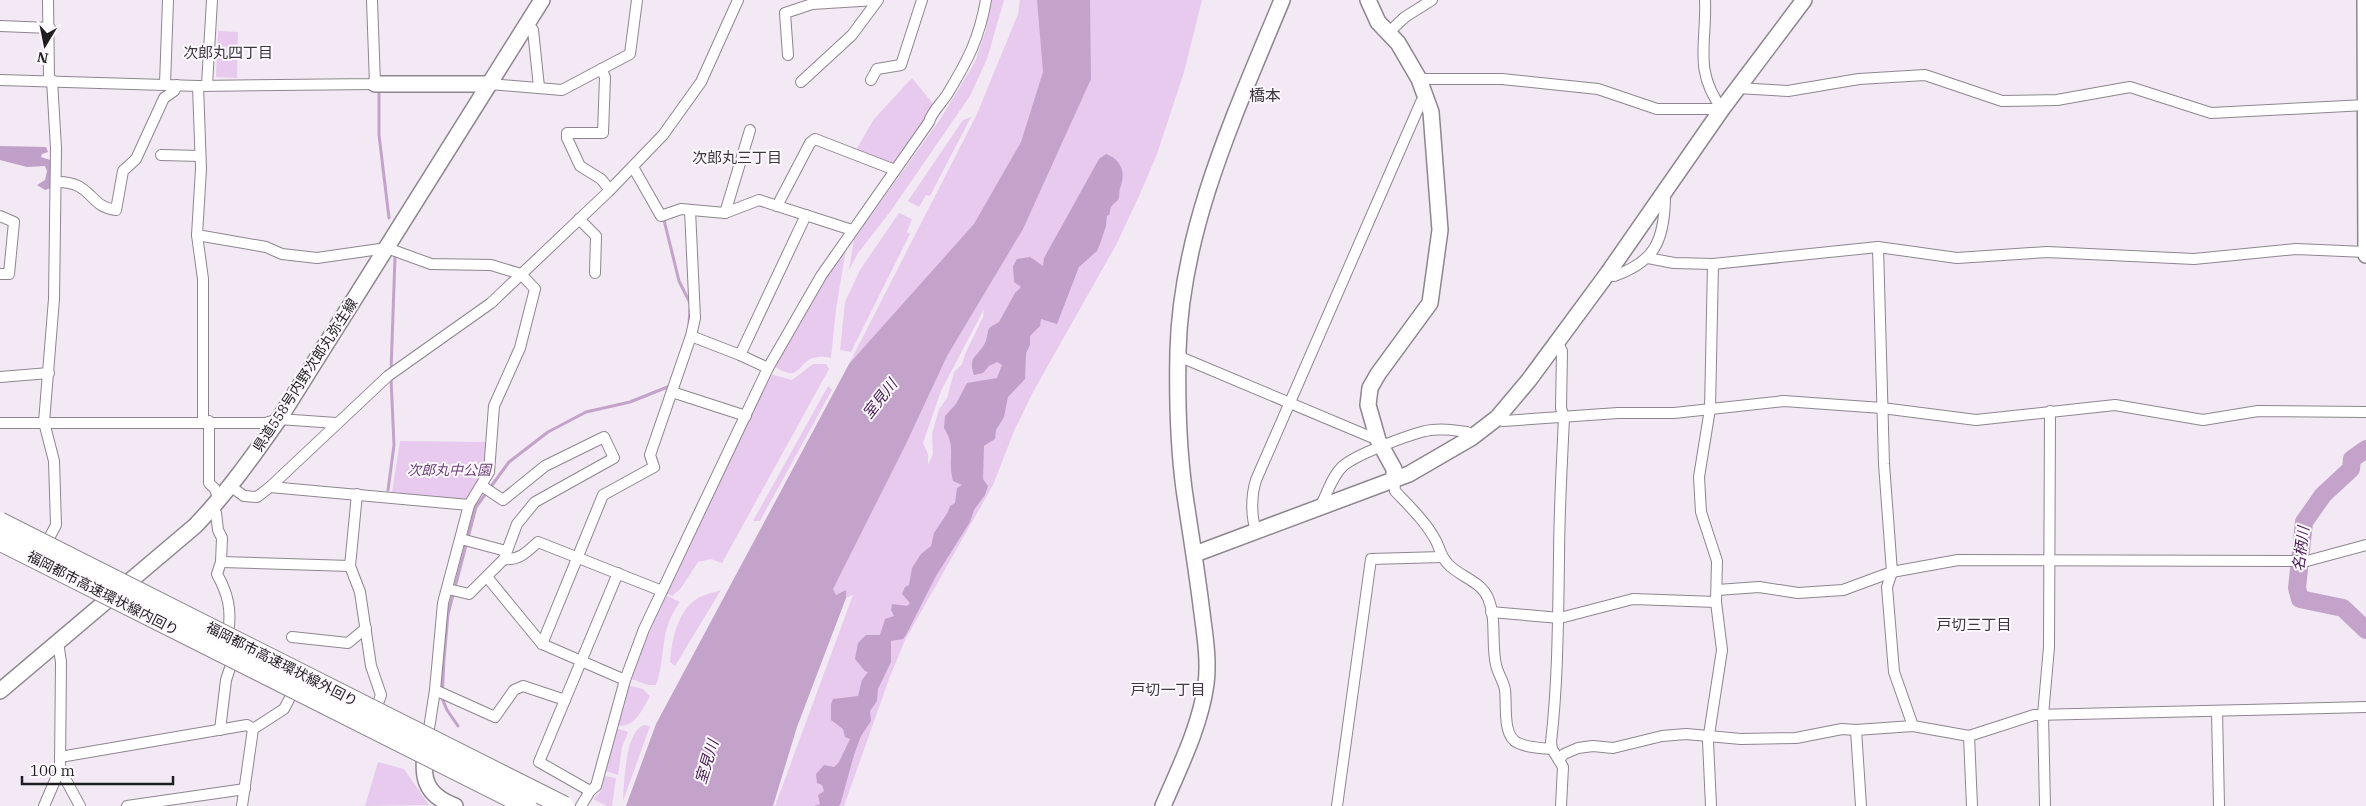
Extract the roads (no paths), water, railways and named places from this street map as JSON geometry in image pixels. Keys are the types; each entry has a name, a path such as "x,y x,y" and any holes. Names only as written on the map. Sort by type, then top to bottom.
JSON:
{"highway":[{"name":"福岡都市高速環状線外回り","path":"0,522 564,806"},
{"name":"福岡都市高速環状線内回り","path":"0,541 527,806"}],"street":[{"path":"46,544 56,525 54,461 44,422 54,299 56,182 50,80 48,0"},
{"path":"165,84 168,0"},
{"path":"212,0 202,85 197,235 203,279 209,483 214,489 218,530 222,538 221,562 217,574 228,594 230,621 228,633"},
{"path":"372,0 372,41 379,84"},
{"path":"0,80 177,85 490,84 562,90 630,54 637,0"},
{"path":"230,486 244,496 257,497 391,374 491,302 579,220 663,135 701,82 738,0"},
{"path":"788,55 784,13 811,2 877,0"},
{"path":"801,82 852,36 877,0"},
{"path":"871,80 877,69 901,65 922,0"},
{"path":"581,806 590,791 596,786 601,773 625,680 662,591 768,368 796,318 852,230 929,122 930,116 943,102 971,55 986,0"},
{"path":"1163,806 1194,732 1202,708 1206,681 1205,642 1184,488 1178,424 1178,356 1182,308 1190,257 1203,206 1219,156 1282,0"},
{"path":"1368,0 1378,22 1398,42 1419,79 1426,100 1432,122 1440,244 1430,303 1378,374 1370,388 1368,405 1380,443 1394,469 1395,491 1418,515 1436,542 1442,557 1460,575 1483,590 1488,599 1496,666 1505,689 1508,728 1517,743 1552,749"},
{"path":"1389,32 1404,17 1432,0"},
{"path":"1705,0 1703,72 1714,98 1722,109"},
{"path":"1194,554 1409,474 1472,436 1497,418 1608,273 1737,88 1804,0"},
{"path":"1648,258 1674,263 1713,264 1878,247 1958,258 2047,252 2194,259 2296,249 2366,254 2365,0"},
{"name":"県道558号内野次郎丸弥生線","path":"0,691 195,526 216,504 279,419 528,24 539,1"},
{"path":"528,24 533,30 539,87"},
{"path":"0,26 50,28"},
{"path":"601,69 604,77 603,133 567,133 567,138 580,166 601,179 610,190"},
{"path":"1737,88 1788,91 1858,79 1925,75 2002,101 2057,100 2130,87 2211,113 2366,105"},
{"path":"1419,79 1502,79 1598,89 1657,109 1722,109"},
{"path":"56,182 78,184 105,209 116,210 123,171 136,158 164,98 177,85"},
{"path":"1256,531 1253,522 1253,490 1421,102 1426,100"},
{"path":"725,213 750,130"},
{"path":"777,206 810,143 814,139 896,170"},
{"path":"161,155 200,156"},
{"path":"633,167 662,216 680,209 725,213 759,200 852,230"},
{"path":"1608,273 1614,276 1634,269 1648,258 1655,248 1663,219 1665,199 1662,196"},
{"path":"542,644 603,495 654,467 650,455 691,336 695,318 690,210"},
{"path":"740,355 806,215"},
{"path":"0,216 14,222 9,274 0,274"},
{"path":"579,220 596,236 596,273"},
{"path":"197,235 266,248 282,254 317,258 387,248 431,264 491,265 521,274 535,289 520,348 494,406 489,472 469,505 444,603 424,779 436,796 455,806"},
{"path":"1878,247 1882,408 1892,572 1887,587 1894,672 1913,726"},
{"path":"1711,806 1709,736 1722,650 1716,602 1716,561 1701,512 1699,486 1710,409 1713,264"},
{"path":"691,336 768,368"},
{"path":"1557,342 1562,351 1561,408 1564,417 1559,559 1560,618 1552,749 1563,767 1561,806"},
{"path":"1178,356 1290,402 1380,443"},
{"path":"0,377 49,373"},
{"path":"672,392 746,416"},
{"path":"1497,418 1503,421 1674,413 1784,401 1882,408 1976,420 2115,405 2202,420 2258,411 2366,412"},
{"path":"2045,806 2043,715 2049,647 2050,411"},
{"path":"0,423 206,421 265,423 279,419 336,423"},
{"path":"1320,507 1336,474 1343,466 1380,443 1433,430 1468,432 1472,436"},
{"path":"448,589 469,594 487,577 505,555 516,524 535,502 572,479 614,458 604,437 545,466 503,500 482,486"},
{"path":"270,487 469,505"},
{"path":"357,494 350,566 360,592 371,666 381,695 376,709"},
{"path":"461,539 512,559 526,554 538,542 662,591"},
{"path":"1717,590 1759,587 1798,593 1843,590 1892,572 1958,560 2050,562 2301,561 2366,545"},
{"path":"1337,806 1371,559 1442,557"},
{"path":"221,562 350,566"},
{"path":"590,791 539,762 618,573"},
{"path":"487,577 542,644 625,680"},
{"path":"1491,612 1560,618 1633,599 1716,602"},
{"path":"292,637 348,643 366,628"},
{"path":"44,806 60,769 61,662 58,642"},
{"path":"220,730 226,680 232,662"},
{"path":"435,690 495,717 514,690 523,686 565,700"},
{"path":"242,806 253,729 284,709 293,692"},
{"path":"1559,760 1564,754 1578,748 1593,746 1613,748 1662,736 1709,736 1740,739 1796,738 1842,729 1856,730 1913,726 1969,736 2034,715 2366,707"},
{"path":"2217,711 2219,806"},
{"path":"60,757 248,725 253,729"},
{"path":"1856,730 1861,806"},
{"path":"1969,736 1972,806"},
{"path":"60,769 80,806"},
{"path":"127,806 245,788"}],"water":[{"name":"室見川","path":"1037,0 1090,0 1091,79 1023,229 947,356 905,446 833,589 836,595 846,590 846,598 797,727 773,806 626,806 656,724 849,364 974,224 1021,142 1043,72"}],"waterway":[{"path":"379,88 379,135 389,218"},
{"path":"664,220 679,281 690,303"},
{"path":"391,371 395,257"},
{"path":"689,323 690,309"},
{"path":"388,490 394,445 391,378"},
{"path":"458,726 447,710 442,698 444,659 448,614 476,507 509,462 548,432 586,412 630,402 670,386"},
{"name":"名柄川","path":"2366,449 2352,459 2351,469 2323,495 2304,522 2297,588 2300,599 2343,608 2366,630"}],"district":[{"name":"次郎丸四丁目","path":"228,53"},
{"name":"橋本","path":"1265,95"},
{"name":"次郎丸三丁目","path":"737,158"},
{"name":"戸切三丁目","path":"1974,625"},
{"name":"戸切一丁目","path":"1168,690"}],"park label":[{"name":"次郎丸中公園","path":"449,470"}]}
